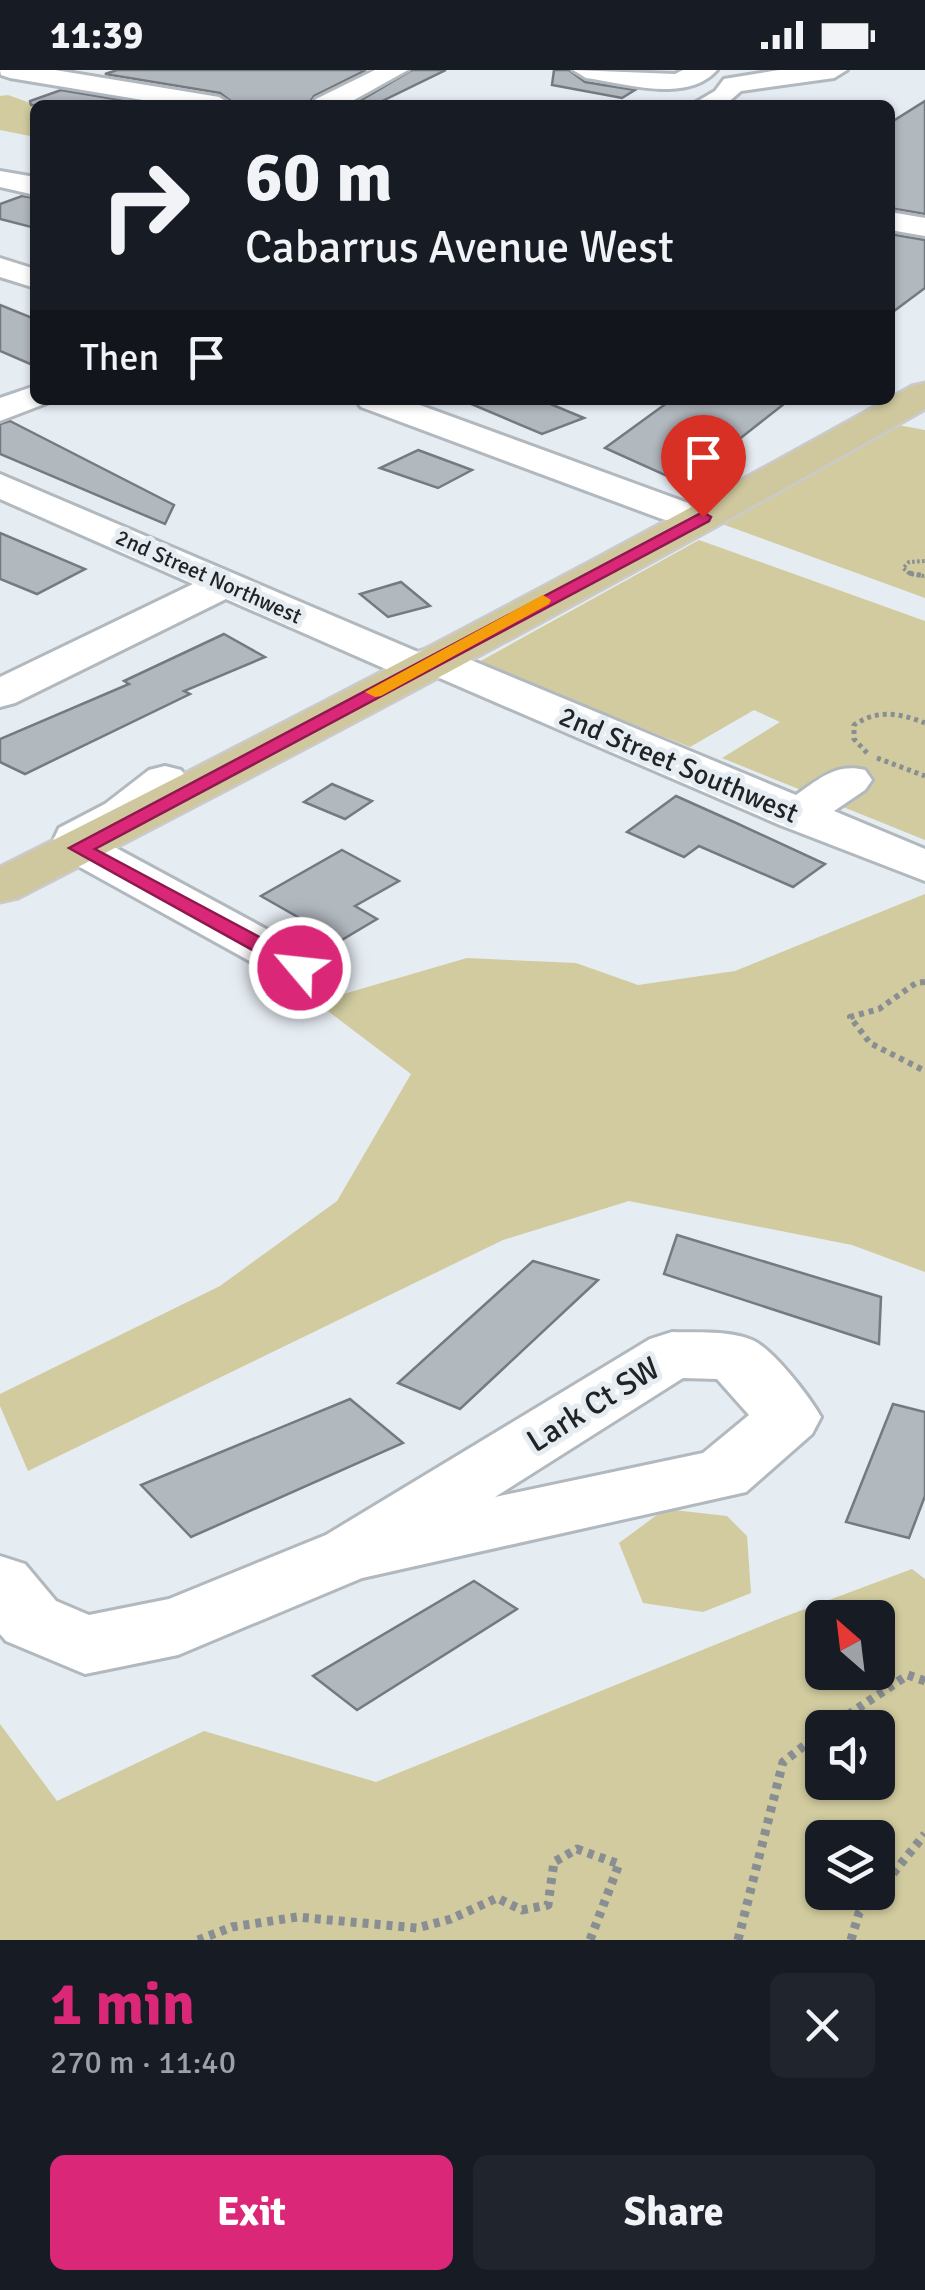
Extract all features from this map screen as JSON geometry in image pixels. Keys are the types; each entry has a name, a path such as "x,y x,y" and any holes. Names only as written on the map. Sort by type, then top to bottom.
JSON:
{"main road":[{"path":"895,392 925,377"},
{"path":"0,864 166,780 416,662 749,493 925,394"},
{"path":"0,887 80,848 416,662 674,512 872,405"}],"street":[{"path":"10,70 65,74 194,100"},
{"path":"335,100 395,70"},
{"path":"586,70 678,82 704,70"},
{"path":"715,100 733,84 834,70"},
{"path":"0,179 30,185"},
{"path":"895,222 925,227"},
{"path":"0,267 30,277"},
{"path":"0,410 30,398"},
{"path":"386,405 674,512"},
{"name":"2nd Street Northwest","path":"0,485 416,662"},
{"path":"0,694 226,583"},
{"name":"2nd Street Southwest","path":"416,662 925,866"},
{"path":"166,780 122,814 76,838 75,845 300,968"},
{"path":"797,815 849,780"},
{"name":"Lark Ct SW","path":"0,1584 31,1621 85,1645 178,1626 350,1554 672,1355 734,1357 789,1417 723,1474 350,1554"}],"path":[{"path":"925,561 909,562 903,568 910,574 925,576"},
{"path":"925,723 884,711 867,715 854,726 854,738 870,756 925,776"},
{"path":"925,982 916,982 879,1009 850,1017 870,1043 925,1071"},
{"path":"855,1710 908,1675 925,1681"},
{"path":"738,1940 783,1762 805,1745"},
{"path":"895,1870 925,1834"},
{"path":"198,1940 232,1927 297,1917 418,1928 451,1919 497,1898 522,1910 548,1906 554,1862 577,1849 620,1864 590,1940"},
{"path":"851,1940 862,1910"}],"shaded area":[{"path":"0,96 30,103 30,136 0,130"},
{"path":"876,421 925,430 925,598 703,517"},
{"path":"699,540 925,621 925,840 722,758 780,722 754,710 690,747 477,663"},
{"path":"925,894 925,1272 852,1245 629,1201 503,1240 28,1471 0,1406 0,1394 220,1286 337,1201 411,1074 316,1002 467,958 576,963 638,985 735,971"},
{"path":"665,1509 727,1516 747,1536 751,1593 703,1612 643,1603 619,1543"},
{"path":"912,1569 925,1579 925,1940 0,1940 0,1724 57,1801 204,1731 376,1782 805,1609 805,1690 895,1690 895,1600 829,1600"}],"building":[{"path":"117,70 366,70 311,100 229,100 220,93 105,74"},
{"path":"412,70 446,70 384,100 361,100"},
{"path":"554,70 569,70 585,82 635,90 622,98 552,85"},
{"path":"61,90 120,100 33,100"},
{"path":"925,101 925,214 895,209 895,120"},
{"path":"30,197 30,227 0,219 0,204"},
{"path":"895,235 925,240 925,288 895,310"},
{"path":"0,305 30,317 30,364 0,351"},
{"path":"474,405 553,405 584,418 542,434"},
{"path":"664,405 783,405 714,459 667,476 605,448"},
{"path":"10,421 174,505 165,524 0,454 0,424"},
{"path":"418,450 472,470 438,488 380,468"},
{"path":"0,533 85,569 37,594 0,579"},
{"path":"401,582 430,606 388,617 360,594"},
{"path":"224,634 265,657 184,691 190,694 25,774 0,762 0,739 129,684 124,681"},
{"path":"332,784 372,801 345,819 304,802"},
{"path":"676,796 825,864 793,887 699,846 684,857 627,832"},
{"path":"342,850 399,881 355,906 377,919 340,941 261,896"},
{"path":"677,1235 881,1297 879,1344 664,1274"},
{"path":"533,1261 598,1280 460,1409 398,1383"},
{"path":"350,1399 403,1443 191,1537 141,1485"},
{"path":"893,1404 925,1412 925,1496 909,1538 846,1522"},
{"path":"474,1581 517,1609 357,1710 313,1676"}],"slow traffic":[{"path":"375,692 543,600"}],"route":[{"path":"300,968 80,848 703,517"}]}
